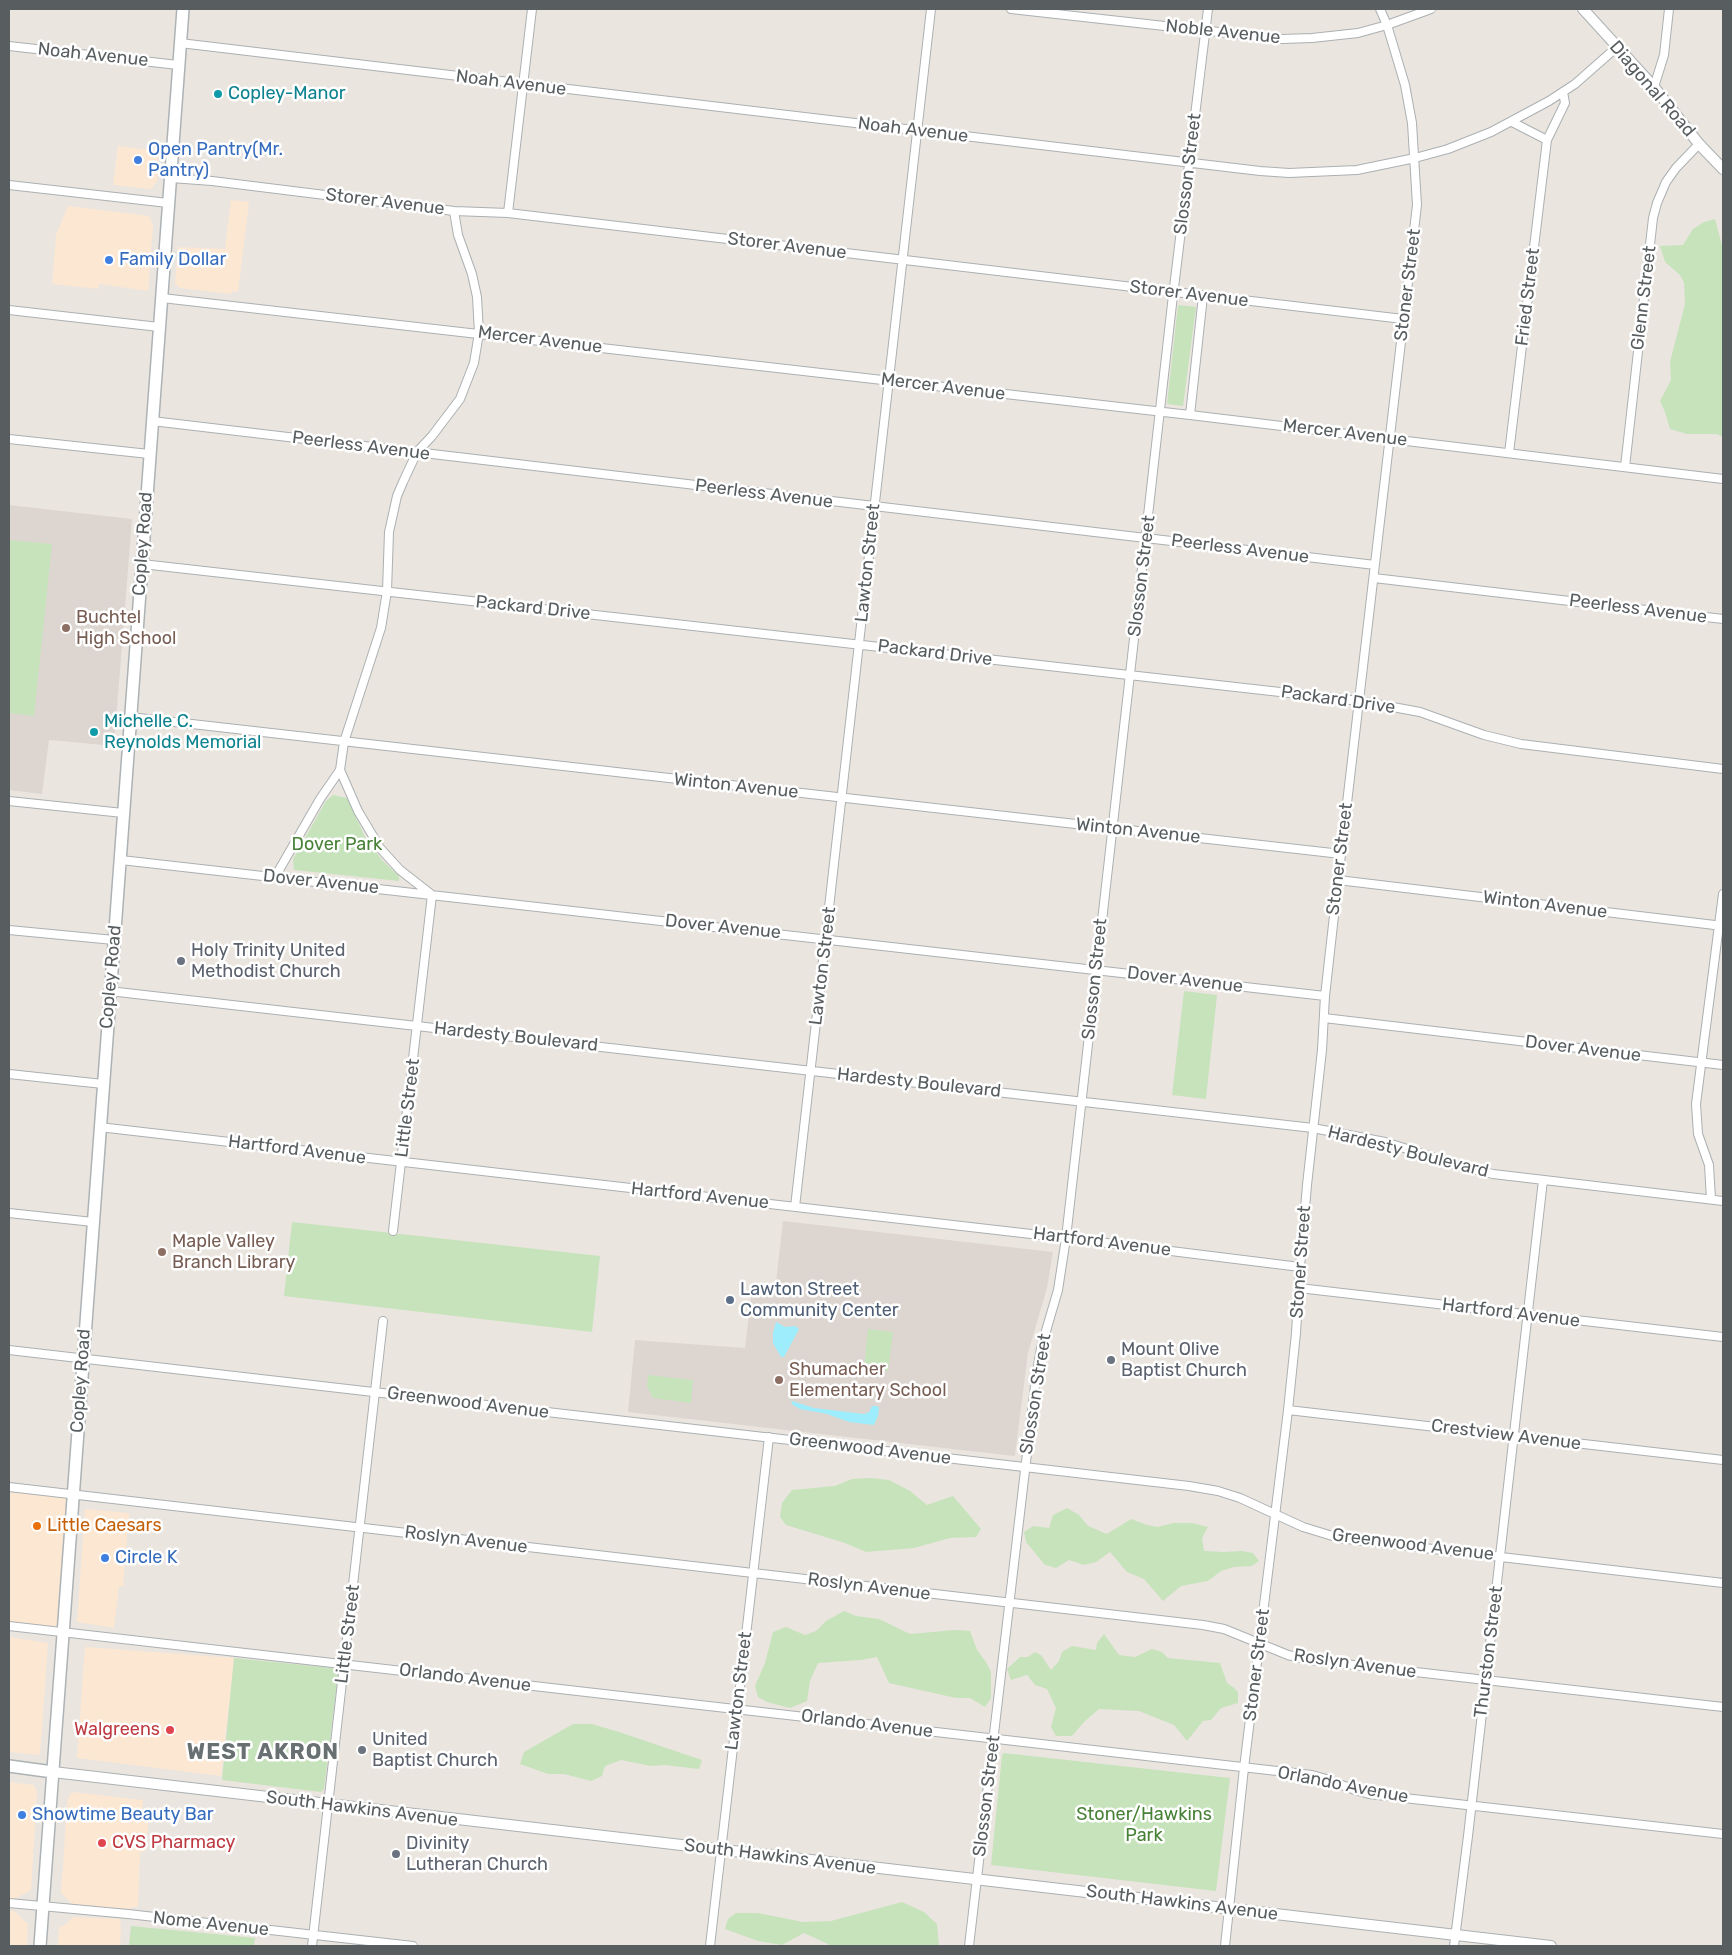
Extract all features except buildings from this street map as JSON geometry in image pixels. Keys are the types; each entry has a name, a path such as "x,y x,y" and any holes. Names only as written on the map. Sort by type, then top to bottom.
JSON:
{"main road":[{"name":"Copley Road","path":"40,1946 183,9"},
{"name":"South Hawkins Avenue","path":"9,1766 53,1772"}],"street":[{"path":"508,213 532,9"},
{"name":"Lawton Street","path":"795,1207 931,9"},
{"name":"Noble Avenue","path":"1011,9 1260,37 1312,38 1358,33 1431,9"},
{"name":"Slosson Street","path":"969,1946 1036,1377 1041,1348 1058,1290 1066,1238 1208,9"},
{"name":"Stoner Street","path":"1225,1946 1244,1768 1288,1410 1325,996 1416,205 1412,123 1405,85 1387,25 1380,9"},
{"name":"Diagonal Road","path":"1582,9 1654,87 1699,144 1723,169"},
{"path":"1654,87 1664,55 1669,9"},
{"name":"Noah Avenue","path":"180,43 1260,171 1299,173 1356,170 1448,149 1512,122 1563,92 1575,84 1617,47"},
{"name":"Noah Avenue","path":"9,46 178,65"},
{"name":"Fried Street","path":"1509,453 1547,140 1565,103 1563,92"},
{"path":"1512,122 1547,140"},
{"name":"Glenn Street","path":"1625,467 1655,210 1666,182 1676,168 1699,144"},
{"name":"Storer Avenue","path":"170,178 212,181 454,211 508,213 1403,319"},
{"path":"9,185 168,203"},
{"path":"275,877 320,799 340,770 344,742 381,628 387,591 392,518 403,482 417,452 432,436 460,399 474,363 479,333 476,289 458,235 454,211"},
{"path":"1190,415 1203,296"},
{"name":"Mercer Avenue","path":"162,298 1390,438 1723,479"},
{"path":"9,310 159,327"},
{"name":"Peerless Avenue","path":"152,421 1375,565"},
{"path":"9,439 149,454"},
{"name":"Packard Drive","path":"142,564 1360,701 1420,712 1484,735 1521,744 1723,769"},
{"name":"Peerless Avenue","path":"1374,578 1723,619"},
{"name":"Winton Avenue","path":"130,717 1341,854"},
{"path":"340,770 358,811 380,848 400,870 432,895"},
{"path":"9,801 123,813"},
{"name":"Dover Avenue","path":"121,860 1325,996"},
{"name":"Winton Avenue","path":"1338,880 1721,926"},
{"path":"1711,1199 1709,1165 1697,1126 1696,1104 1721,926 1723,894"},
{"name":"Little Street","path":"393,1231 432,895"},
{"path":"9,930 114,940"},
{"name":"Hardesty Boulevard","path":"110,991 1313,1128 1385,1142 1464,1168 1493,1174 1723,1201"},
{"name":"Dover Avenue","path":"1324,1018 1723,1065"},
{"path":"9,1074 103,1084"},
{"name":"Hartford Avenue","path":"100,1127 1066,1238 1300,1267"},
{"name":"Thurston Street","path":"1454,1946 1544,1180"},
{"path":"9,1213 93,1222"},
{"name":"Hartford Avenue","path":"1299,1288 1723,1337"},
{"name":"Little Street","path":"312,1946 383,1321"},
{"name":"Greenwood Avenue","path":"9,1350 769,1436 1189,1486 1218,1491 1240,1498 1303,1527 1339,1538 1723,1583"},
{"name":"Crestview Avenue","path":"1288,1410 1723,1460"},
{"name":"Lawton Street","path":"710,1946 769,1436"},
{"name":"Roslyn Avenue","path":"9,1488 1203,1625 1224,1629 1288,1655 1310,1660 1723,1707"},
{"name":"Orlando Avenue","path":"9,1626 1312,1776 1369,1794 1723,1834"},
{"name":"South Hawkins Avenue","path":"53,1772 720,1851 1551,1946"},
{"name":"Nome Avenue","path":"9,1903 128,1914 413,1946"}],"shaded area":[{"path":"118,146 159,151 157,181 153,187 150,189 113,185"},
{"path":"231,200 249,202 238,292 232,291 232,294 180,288 175,283 178,247 225,249"},
{"path":"68,206 150,217 153,226 148,291 99,284 98,289 52,284 56,235"},
{"name":"Buchtel High School","path":"9,505 132,519 114,746 49,740 42,794 9,790"},
{"path":"783,1221 1053,1252 1047,1288 1028,1353 1014,1456 628,1412 635,1340 745,1348 752,1288 775,1290"},
{"path":"9,1487 72,1495 63,1632 9,1626"},
{"path":"85,1509 129,1513 123,1587 119,1586 114,1628 77,1622"},
{"path":"9,1637 48,1643 40,1755 9,1752"},
{"path":"85,1647 234,1658 221,1776 77,1758"},
{"path":"9,1782 34,1785 37,1792 31,1890 15,1899 9,1899"},
{"path":"72,1792 143,1800 142,1813 149,1813 146,1850 140,1853 138,1906 128,1909 74,1906 61,1893 67,1805 68,1798"},
{"path":"9,1911 14,1911 28,1924 27,1946 9,1946"},
{"path":"73,1917 120,1919 120,1946 58,1946 59,1927 65,1925"}],"green space":[{"path":"1715,219 1723,249 1723,437 1717,434 1687,434 1670,429 1660,401 1671,380 1670,362 1685,304 1684,283 1680,275 1665,262 1660,246 1683,245 1693,229 1704,222"},
{"path":"1178,305 1196,307 1183,406 1167,404"},
{"path":"9,540 52,544 34,716 9,713"},
{"name":"Dover Park","path":"333,795 347,798 366,839 382,860 399,876 399,881 294,870 293,859 326,801"},
{"path":"1184,991 1217,995 1206,1099 1172,1095"},
{"path":"292,1222 600,1256 592,1332 284,1296"},
{"path":"868,1329 893,1332 888,1371 864,1368"},
{"path":"648,1375 693,1380 691,1403 653,1398 647,1386"},
{"path":"871,1478 889,1480 910,1491 927,1505 953,1496 981,1529 976,1537 950,1538 914,1548 866,1552 845,1543 786,1525 780,1517 782,1503 792,1490 835,1486 852,1479"},
{"path":"1067,1508 1079,1515 1088,1526 1107,1534 1131,1519 1158,1527 1173,1523 1192,1523 1208,1527 1202,1538 1204,1551 1242,1551 1253,1553 1259,1561 1252,1566 1234,1567 1221,1571 1208,1581 1181,1586 1163,1601 1144,1579 1127,1572 1110,1552 1096,1562 1084,1565 1069,1560 1056,1568 1045,1565 1026,1542 1024,1532 1033,1526 1049,1528 1053,1515"},
{"path":"844,1611 856,1616 879,1619 910,1634 955,1630 970,1631 977,1650 991,1672 991,1698 985,1707 970,1698 956,1698 889,1683 877,1657 818,1663 810,1681 807,1701 790,1708 767,1702 758,1697 755,1686 765,1663 773,1632 786,1627 805,1635 816,1631 826,1621"},
{"path":"1104,1634 1119,1655 1135,1657 1152,1649 1162,1652 1168,1658 1220,1663 1227,1683 1238,1692 1238,1703 1221,1708 1211,1720 1203,1721 1187,1741 1174,1725 1139,1711 1099,1709 1072,1736 1056,1736 1051,1727 1056,1708 1047,1689 1035,1685 1027,1675 1011,1680 1007,1669 1020,1657 1028,1657 1035,1652 1041,1655 1051,1670 1059,1661 1062,1652 1072,1646 1096,1650 1097,1643"},
{"path":"234,1658 333,1668 338,1675 324,1789 321,1792 222,1780"},
{"path":"573,1724 592,1724 702,1760 699,1769 665,1765 651,1766 621,1760 605,1766 602,1776 591,1781 564,1774 548,1774 520,1764 524,1752"},
{"name":"Stoner/Hawkins Park","path":"1004,1753 1230,1778 1216,1891 991,1865 1002,1755"},
{"path":"902,1902 924,1912 937,1924 939,1946 832,1946 804,1933 782,1945 758,1941 725,1929 728,1919 736,1913 758,1913 803,1922 831,1921"},
{"path":"131,1926 255,1938 254,1946 129,1946"}],"water":[{"path":"776,1322 785,1327 795,1326 799,1329 784,1357 781,1357 773,1343"},
{"path":"792,1401 814,1408 864,1414 869,1412 872,1406 877,1406 879,1408 878,1416 874,1425 849,1422 827,1414 800,1409 793,1405"}],"place":[{"name":"Copley-Manor","path":"218,94"},
{"name":"Open Pantry(Mr. Pantry)","path":"138,160"},
{"name":"Family Dollar","path":"109,260"},
{"name":"Buchtel High School","path":"66,628"},
{"name":"Michelle C. Reynolds Memorial","path":"94,732"},
{"name":"Holy Trinity United Methodist Church","path":"181,961"},
{"name":"Maple Valley Branch Library","path":"162,1252"},
{"name":"Lawton Street Community Center","path":"730,1300"},
{"name":"Mount Olive Baptist Church","path":"1111,1360"},
{"name":"Shumacher Elementary School","path":"779,1380"},
{"name":"Little Caesars","path":"37,1526"},
{"name":"Circle K","path":"105,1558"},
{"name":"Walgreens","path":"170,1730"},
{"name":"United Baptist Church","path":"362,1750"},
{"name":"Showtime Beauty Bar","path":"22,1815"},
{"name":"CVS Pharmacy","path":"102,1843"},
{"name":"Divinity Lutheran Church","path":"396,1854"}],"district":[{"name":"WEST AKRON","path":"263,1753"}]}
